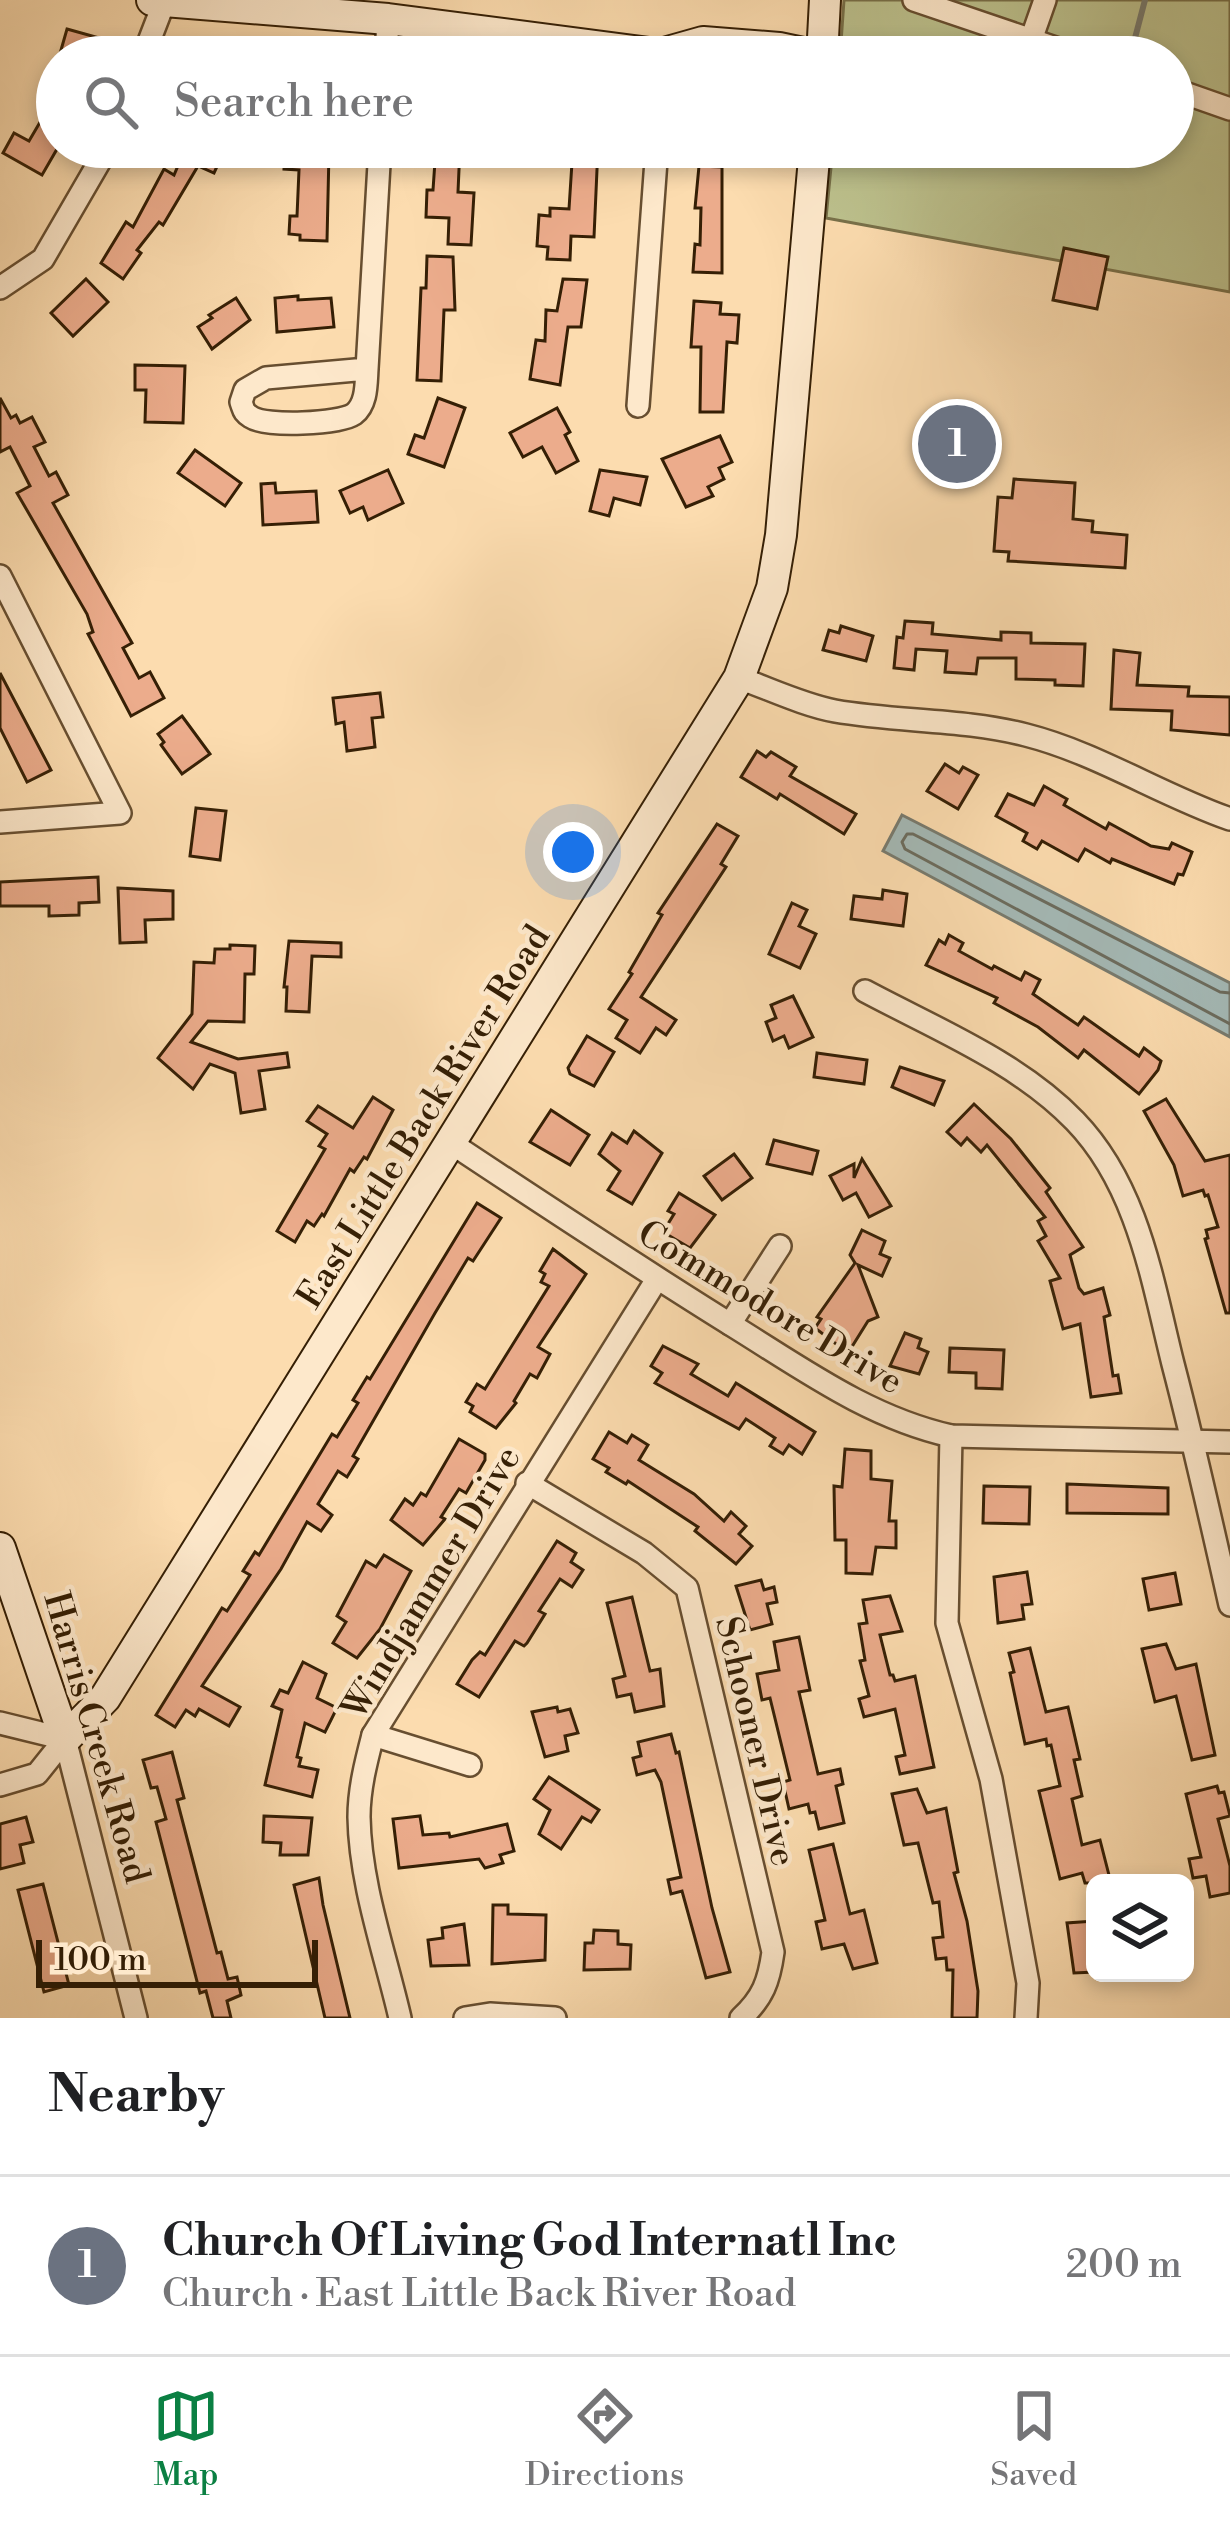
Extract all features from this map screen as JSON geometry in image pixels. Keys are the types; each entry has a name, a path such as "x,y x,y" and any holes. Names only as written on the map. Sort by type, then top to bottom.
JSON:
{"street":[{"path":"152,0 388,19 517,36"},
{"path":"823,36 825,0"},
{"path":"914,0 1019,36"},
{"path":"1032,36 1045,0"},
{"path":"151,36 165,1"},
{"path":"387,36 388,19"},
{"path":"1194,96 1230,109"},
{"path":"0,288 43,259 96,168"},
{"path":"367,369 266,378 245,390 241,402 253,419 268,424 338,420 356,413 361,405 367,369 379,168"},
{"path":"638,406 655,168"},
{"name":"East Little Back River Road","path":"0,1785 37,1774 106,1698 739,678 772,588 782,535 813,168"},
{"path":"0,576 120,813 0,822"},
{"path":"739,678 830,710 1026,735 1071,749 1230,819"},
{"path":"865,991 1006,1066 1076,1121 1108,1164 1131,1207 1193,1441 1230,1605"},
{"name":"Commodore Drive","path":"451,1143 657,1279 861,1405 909,1427 951,1436 1230,1442"},
{"path":"730,1324 780,1246"},
{"name":"Windjammer Drive","path":"400,2018 363,1864 359,1816 374,1735 657,1279"},
{"path":"951,1436 947,1623 991,1778 1028,1983 1026,2018"},
{"name":"Schooner Drive","path":"527,1483 644,1553 687,1588 773,1952 760,2000 741,2018"},
{"name":"Harris Creek Road","path":"0,1548 65,1739 136,2018"},
{"path":"0,1723 65,1739"},
{"path":"374,1735 470,1765"},
{"path":"465,2018 490,2014 555,2018"}],"green space":[{"path":"844,0 1230,0 1230,292 826,218 831,168 1194,168 1194,36 841,36"}],"water":[{"path":"902,815 1230,983 1230,1037 883,851"}],"building":[{"path":"67,29 92,36 65,36"},
{"path":"36,129 36,168 46,168 42,175 3,153 14,133 29,141"},
{"path":"177,168 197,168 163,225 159,222 137,250 141,253 123,279 101,263 126,222 133,227 164,169 174,175"},
{"path":"329,168 327,241 300,240 300,235 289,234 290,216 297,216 299,170 284,169"},
{"path":"435,168 459,168 458,192 474,193 471,245 448,244 449,218 426,217 427,190 433,190"},
{"path":"572,168 597,168 594,237 571,236 570,260 547,259 548,247 537,246 539,215 550,216 550,208 569,209"},
{"path":"699,168 722,168 722,273 693,272 695,244 700,245 701,208 695,208"},
{"path":"1064,248 1108,257 1097,309 1053,300"},
{"path":"427,256 453,257 455,310 444,310 441,381 417,380"},
{"path":"86,279 108,302 73,336 51,313"},
{"path":"563,279 587,280 581,327 568,327 560,385 530,379 536,340 545,341 546,310 557,311"},
{"path":"298,296 298,300 331,298 334,327 277,332 275,298"},
{"path":"236,298 250,320 212,349 198,327"},
{"path":"694,301 721,303 720,314 739,315 737,343 727,342 723,412 700,412 701,347 691,347"},
{"path":"135,365 185,366 183,423 145,422 146,390 135,390"},
{"path":"0,398 11,418 16,415 20,423 32,417 45,442 34,447 49,476 56,472 68,495 53,503 132,643 123,648 139,678 150,672 164,698 131,716 88,634 93,632 87,614 17,493 30,486 10,447 0,452"},
{"path":"438,398 465,408 444,467 408,454 415,435 424,438"},
{"path":"557,408 578,461 556,473 542,447 523,457 510,433"},
{"path":"942,413 967,416 965,434 976,435 972,463 938,453"},
{"path":"720,436 732,462 719,468 724,479 708,487 713,496 686,507 662,459"},
{"path":"195,450 241,483 225,506 178,473"},
{"path":"388,470 403,503 368,520 363,507 350,513 340,491"},
{"path":"600,470 647,477 640,505 614,498 609,516 590,511"},
{"path":"1014,479 1075,483 1073,519 1093,521 1092,532 1127,535 1125,568 1008,561 1009,552 994,551 998,497 1012,498"},
{"path":"275,483 276,493 316,491 318,522 263,525 261,484"},
{"path":"905,621 933,623 932,634 1001,640 1001,632 1031,633 1031,643 1085,644 1083,686 1016,679 1016,658 978,658 976,674 945,672 947,651 916,649 914,670 894,668 897,637 903,638"},
{"path":"841,626 873,636 866,661 823,650 829,630 839,633"},
{"path":"1114,650 1140,653 1137,685 1189,687 1188,696 1230,697 1230,735 1171,730 1172,711 1111,709"},
{"path":"0,673 51,770 27,782 0,728"},
{"path":"380,693 383,717 372,718 375,747 347,751 344,722 336,724 333,698"},
{"path":"182,716 210,754 182,774 158,734"},
{"path":"757,751 766,757 771,752 796,767 790,776 856,814 844,834 780,794 777,799 741,777"},
{"path":"945,764 959,773 963,767 978,775 958,809 927,791"},
{"path":"1044,786 1067,799 1064,805 1106,829 1109,823 1151,846 1169,849 1172,843 1192,852 1183,875 1178,874 1174,884 1112,859 1110,863 1085,849 1078,861 1042,841 1037,849 1023,841 1027,833 996,816 1008,794 1034,805"},
{"path":"196,808 226,811 220,860 190,856"},
{"path":"717,824 738,836 721,864 726,867 641,997 676,1020 666,1035 656,1028 640,1053 616,1038 627,1020 609,1009 632,974 662,915 658,913"},
{"path":"98,877 99,902 79,903 79,915 49,916 49,906 0,906 0,882"},
{"path":"118,888 173,891 173,919 145,920 146,942 120,943"},
{"path":"883,890 907,894 903,926 851,919 854,896 882,899"},
{"path":"792,903 807,910 799,926 816,934 800,968 769,954"},
{"path":"949,935 963,943 959,951 992,969 1021,980 1025,972 1040,980 1033,994 1078,1025 1084,1017 1139,1056 1144,1048 1161,1061 1158,1070 1139,1094 1084,1050 1078,1058 1038,1027 994,1003 997,998 926,965 939,940 945,944"},
{"path":"289,941 341,943 341,957 312,956 309,1012 286,1011"},
{"path":"230,945 255,946 254,974 245,974 244,1022 208,1021 191,1042 238,1059 287,1053 289,1067 259,1071 265,1109 241,1113 235,1073 210,1064 193,1089 158,1058 192,1014 194,962 214,963 215,949 230,949"},
{"path":"793,996 813,1037 789,1048 784,1036 773,1041 766,1022 776,1018 771,1005"},
{"path":"587,1036 614,1052 594,1086 570,1074 568,1068"},
{"path":"817,1053 867,1060 864,1084 814,1077"},
{"path":"900,1067 944,1081 934,1105 892,1087"},
{"path":"373,1097 393,1110 367,1159 354,1172 350,1169 324,1216 314,1226 307,1221 295,1242 277,1231 325,1149 319,1146 327,1134 307,1121 318,1106 353,1128"},
{"path":"1166,1099 1205,1161 1230,1155 1230,1313 1226,1313 1205,1239 1206,1230 1218,1227 1208,1195 1203,1190 1183,1196 1174,1165 1144,1111"},
{"path":"974,1104 1011,1139 1050,1188 1046,1192 1083,1247 1070,1255 1084,1294 1103,1288 1110,1315 1104,1317 1113,1376 1118,1375 1121,1393 1091,1397 1080,1324 1063,1329 1050,1281 1060,1278 1038,1241 1046,1236 1038,1221 1045,1217 987,1145 981,1152 967,1138 961,1145 947,1132"},
{"path":"551,1110 589,1135 570,1165 530,1142"},
{"path":"634,1131 662,1153 632,1204 608,1190 620,1171 599,1154 612,1133 627,1143"},
{"path":"774,1140 818,1151 812,1174 767,1164"},
{"path":"734,1154 752,1178 722,1200 704,1176"},
{"path":"862,1159 891,1206 869,1217 856,1193 843,1200 830,1176 854,1164 854,1178"},
{"path":"679,1193 715,1215 690,1248 663,1232"},
{"path":"477,1203 501,1218 473,1261 468,1258 435,1313 353,1456 358,1459 347,1477 338,1471 318,1504 332,1515 321,1531 307,1522 202,1686 240,1707 229,1726 199,1709 195,1716 186,1710 175,1727 156,1715 222,1608 227,1611 250,1575 243,1571 255,1552 259,1555 332,1434 337,1437 358,1403 353,1400"},
{"path":"862,1230 885,1241 880,1254 890,1258 882,1276 858,1265 878,1317 868,1321 848,1353 815,1328 821,1319 817,1317 855,1263 850,1255"},
{"path":"553,1249 586,1274 538,1347 550,1354 537,1378 530,1374 516,1403 496,1428 470,1412 473,1406 466,1402 477,1384 485,1389 549,1286 541,1282 545,1274 540,1271"},
{"path":"905,1333 921,1339 918,1348 928,1352 919,1374 890,1366"},
{"path":"663,1346 698,1364 691,1374 728,1396 736,1383 815,1432 802,1454 789,1445 783,1454 770,1446 775,1438 746,1419 739,1429 655,1383 662,1373 651,1366"},
{"path":"950,1348 1004,1350 1002,1389 976,1388 976,1373 949,1372"},
{"path":"609,1432 627,1443 632,1435 648,1445 639,1460 694,1494 724,1521 731,1512 746,1526 739,1534 752,1546 736,1564 695,1531 698,1527 606,1472 609,1468 593,1459"},
{"path":"459,1439 485,1454 485,1460 466,1493 459,1489 441,1517 445,1519 423,1545 391,1520 405,1499 413,1505 421,1493 426,1496"},
{"path":"845,1449 871,1451 871,1479 892,1481 889,1521 896,1521 896,1548 876,1547 872,1574 846,1573 846,1540 835,1540 834,1486 842,1487"},
{"path":"1067,1484 1168,1488 1168,1514 1067,1513"},
{"path":"984,1486 1030,1487 1029,1524 983,1523"},
{"path":"557,1541 576,1553 571,1562 583,1570 572,1587 560,1579 539,1611 545,1614 527,1643 515,1641 479,1697 457,1684 472,1660 480,1652 485,1655"},
{"path":"384,1555 411,1571 380,1629 357,1658 333,1643 346,1622 337,1616 366,1561 376,1567"},
{"path":"1027,1572 1032,1604 1022,1605 1024,1619 998,1623 994,1577"},
{"path":"1175,1573 1181,1604 1149,1610 1143,1579"},
{"path":"761,1580 764,1590 774,1587 777,1602 767,1604 772,1624 750,1630 736,1586"},
{"path":"890,1596 902,1631 880,1635 890,1675 895,1681 915,1676 934,1767 900,1774 896,1757 905,1755 895,1709 864,1717 859,1699 869,1696 860,1661 865,1660 859,1624 867,1623 863,1600"},
{"path":"632,1597 650,1671 660,1669 664,1706 635,1712 631,1694 617,1697 613,1679 625,1676 607,1603"},
{"path":"799,1637 810,1690 799,1692 818,1774 840,1769 843,1784 836,1786 844,1823 819,1829 808,1804 789,1809 783,1782 790,1780 770,1698 762,1700 757,1674 779,1670 774,1642"},
{"path":"1166,1644 1176,1669 1196,1664 1215,1755 1192,1760 1176,1696 1155,1702 1142,1649"},
{"path":"1030,1648 1046,1712 1068,1707 1080,1759 1074,1760 1082,1796 1072,1799 1082,1845 1100,1840 1109,1874 1086,1874 1086,1883 1082,1873 1060,1879 1039,1791 1060,1786 1051,1745 1047,1746 1046,1739 1025,1744 1009,1653"},
{"path":"303,1662 326,1674 317,1698 337,1708 325,1732 305,1723 297,1757 301,1758 299,1766 318,1770 312,1797 265,1785 282,1710 272,1706 280,1690 288,1693"},
{"path":"557,1707 558,1712 570,1709 578,1733 565,1736 568,1751 545,1757 532,1712"},
{"path":"671,1734 730,1972 706,1978 682,1891 671,1894 668,1880 681,1877 661,1782 655,1770 637,1775 633,1758 641,1756 638,1742"},
{"path":"172,1752 184,1798 177,1800 217,1953 221,1952 228,1979 237,1977 241,1995 227,2001 231,2018 213,2018 206,1991 200,1993 156,1822 166,1819 143,1760"},
{"path":"549,1777 599,1810 591,1822 582,1817 561,1849 539,1834 550,1810 534,1799"},
{"path":"1217,1786 1219,1793 1224,1792 1230,1816 1218,1819 1230,1866 1230,1893 1210,1897 1206,1876 1192,1874 1189,1859 1201,1857 1186,1794"},
{"path":"917,1789 927,1813 946,1808 978,1991 977,2018 952,2018 953,1970 947,1970 946,1958 936,1959 933,1938 943,1937 939,1902 933,1903 918,1843 904,1845 892,1794"},
{"path":"264,1816 312,1818 308,1855 280,1855 281,1843 263,1842"},
{"path":"420,1816 423,1835 449,1833 450,1837 507,1824 514,1851 500,1855 503,1863 485,1868 479,1859 399,1868 393,1819"},
{"path":"26,1817 33,1842 20,1845 24,1863 0,1869 0,1824"},
{"path":"833,1844 850,1914 864,1910 877,1963 853,1969 844,1944 822,1949 816,1922 825,1920 809,1850"},
{"path":"319,1878 350,2018 325,2018 294,1885"},
{"path":"43,1884 69,1985 44,1992 18,1890"},
{"path":"493,1905 508,1905 508,1914 546,1915 545,1960 492,1964"},
{"path":"1086,1922 1086,1972 1074,1973 1067,1923"},
{"path":"464,1924 469,1965 431,1966 428,1940 443,1938 442,1928"},
{"path":"594,1930 618,1931 618,1944 631,1945 630,1969 584,1970 585,1943 593,1943"}],"waterway":[{"path":"1136,36 1145,0"}],"place":[{"name":"Church Of Living God Internatl Inc","path":"957,444"}]}
